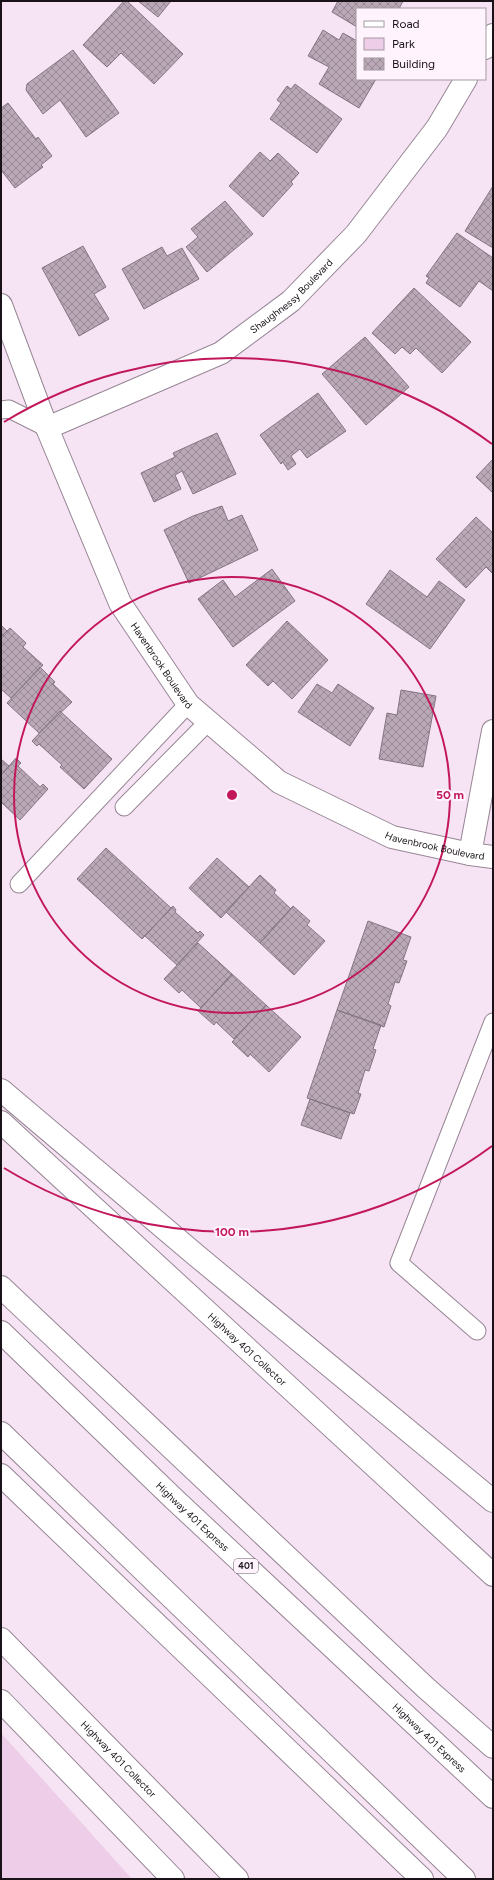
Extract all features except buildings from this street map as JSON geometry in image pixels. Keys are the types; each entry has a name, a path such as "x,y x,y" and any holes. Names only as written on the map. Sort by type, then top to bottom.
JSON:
{"main road":[{"path":"486,46 493,35"},
{"name":"Shaughnessy Boulevard","path":"47,428 220,352 291,301 356,234 437,128 465,80"},
{"name":"Havenbrook Boulevard","path":"1,305 47,428 120,603 188,704 280,782 392,837 470,854 493,857"},
{"path":"470,854 493,731"},
{"path":"1,1090 197,1256 493,1501"},
{"name":"Highway 401 Collector","path":"1,1122 493,1576"},
{"path":"1,1287 426,1688 493,1747"},
{"name":"Highway 401 Express","path":"1,1332 174,1499 493,1797"},
{"path":"1,1433 464,1879"},
{"path":"1,1475 422,1879"},
{"name":"Highway 401 Collector","path":"1,1639 237,1879"},
{"path":"1,1701 172,1879"}],"lane":[{"path":"1,410 9,408 47,428"},
{"path":"19,884 188,704"},
{"path":"124,807 208,722"},
{"path":"477,1331 399,1263 493,1022"}],"green space":[{"path":"1,1733 132,1879 1,1879"}]}
